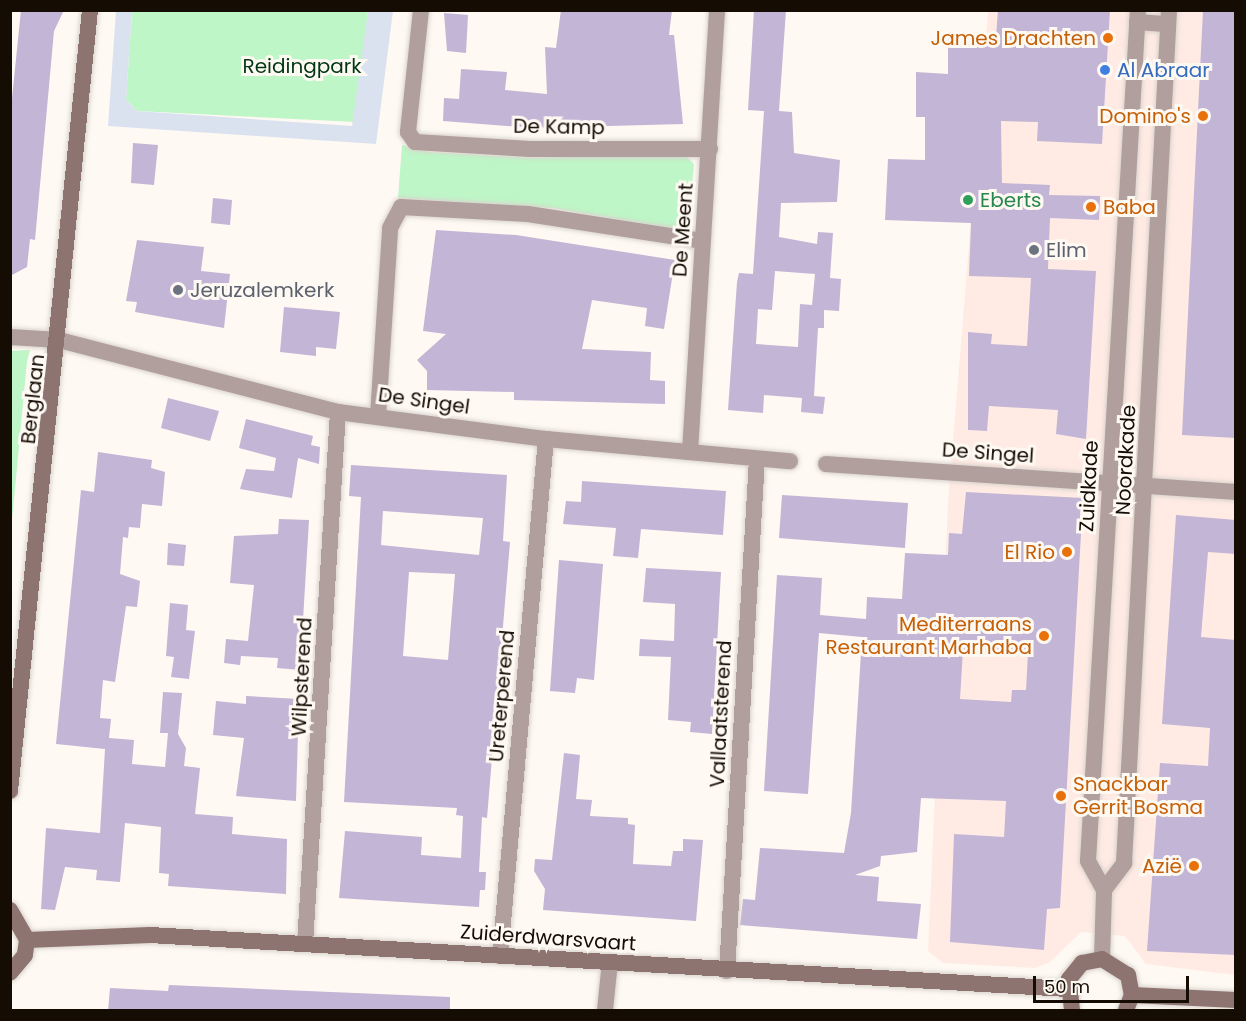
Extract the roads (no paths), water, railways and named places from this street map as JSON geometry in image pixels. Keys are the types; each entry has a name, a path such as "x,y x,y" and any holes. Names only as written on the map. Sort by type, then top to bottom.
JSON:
{"main road":[{"name":"Berglaan","path":"10,791 59,340 90,10"},
{"path":"10,910 27,940 25,955 10,973"},
{"name":"Zuiderdwarsvaart","path":"27,940 150,935 727,971 1066,988"},
{"path":"1072,1011 1066,988 1082,963 1102,959 1128,975 1129,1003 1236,1000"}],"street":[{"name":"De Kamp","path":"421,10 411,137 530,149 710,149"},
{"name":"De Meent","path":"690,452 717,10"},
{"name":"Noordkade","path":"1104,890 1124,863 1169,17 1137,16"},
{"name":"Zuidkade","path":"1104,890 1088,861 1137,16"},
{"path":"378,416 390,228 401,207 528,214 702,240"},
{"name":"De Singel","path":"10,337 59,340 338,412 546,439 790,461"},
{"name":"Wilpsterend","path":"305,944 338,412"},
{"name":"Ureterperend","path":"500,956 546,439"},
{"name":"Vallaatsterend","path":"727,971 757,459"},
{"name":"De Singel","path":"826,464 1146,483 1236,492"},
{"path":"1102,959 1104,890"},
{"path":"606,1011 610,962"}],"place":[{"name":"James Drachten","path":"1108,38"},
{"name":"Al Abraar","path":"1105,70"},
{"name":"Domino's","path":"1203,116"},
{"name":"Eberts","path":"968,200"},
{"name":"Baba","path":"1091,207"},
{"name":"Elim","path":"1034,250"},
{"name":"Jeruzalemkerk","path":"178,290"},
{"name":"El Rio","path":"1067,552"},
{"name":"Mediterraans Restaurant Marhaba","path":"1044,636"},
{"name":"Snackbar Gerrit Bosma","path":"1061,796"},
{"name":"Azië","path":"1194,866"}],"park label":[{"name":"Reidingpark","path":"302,66"}]}
